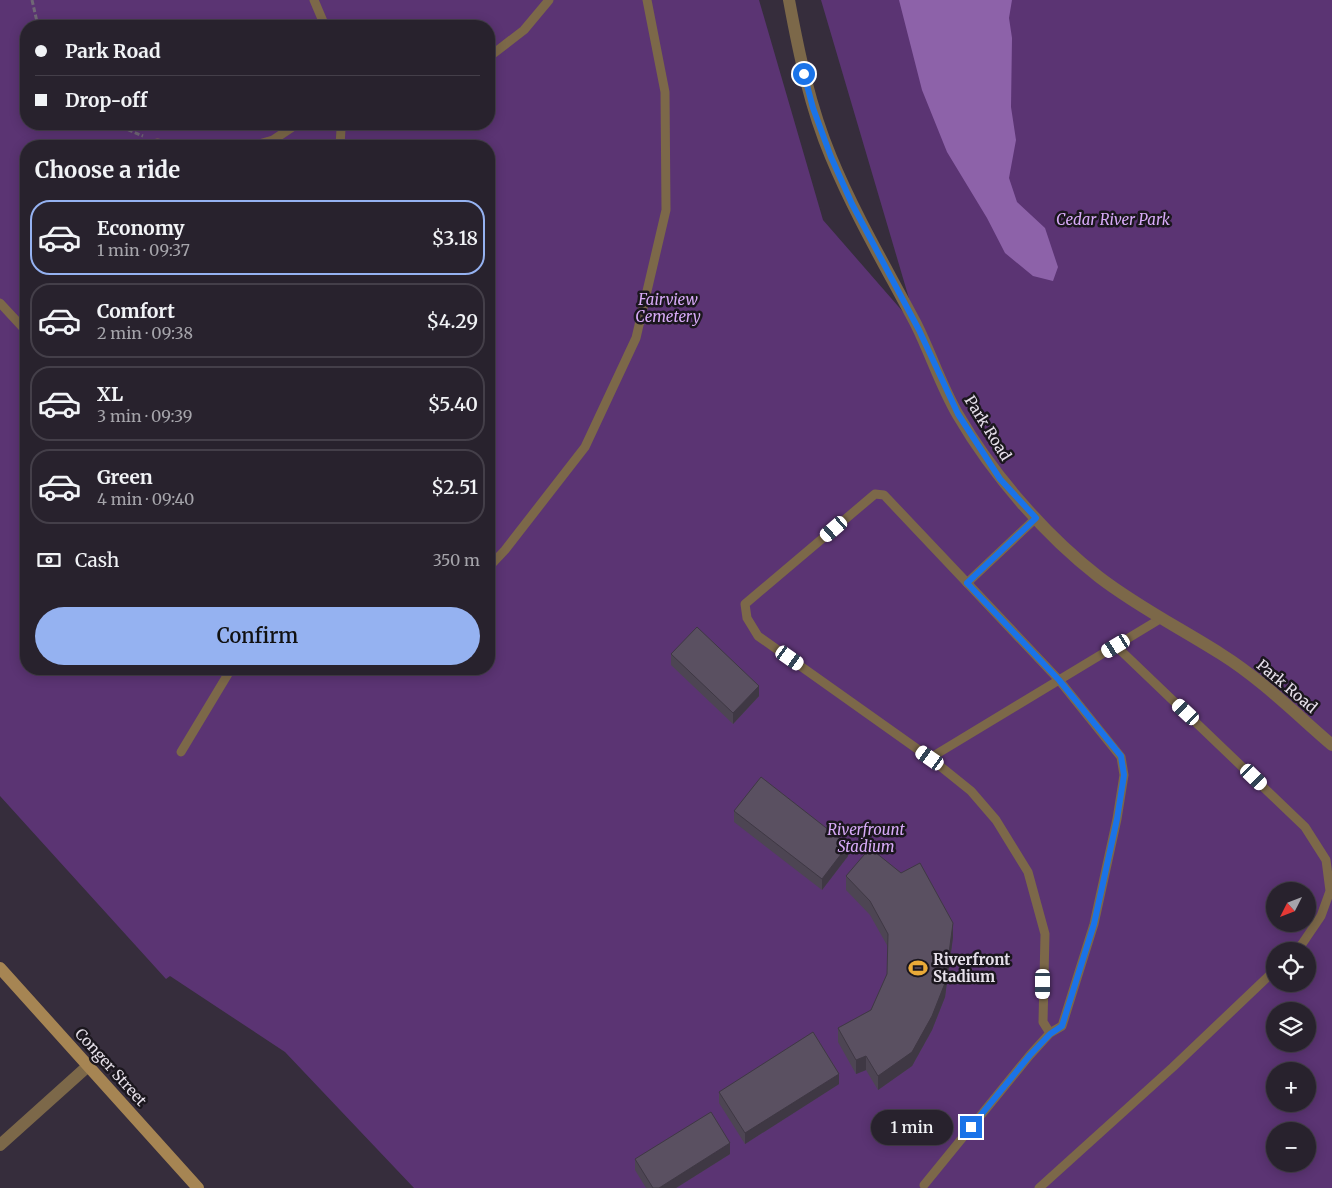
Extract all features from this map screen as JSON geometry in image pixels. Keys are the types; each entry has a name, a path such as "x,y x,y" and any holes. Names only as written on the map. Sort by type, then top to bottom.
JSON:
{"main road":[{"name":"Conger Street","path":"0,968 198,1188"}],"street":[{"name":"Park Road","path":"789,0 800,57 813,108 831,157 852,204 919,330 958,414 1000,479 1048,531 1099,577 1160,619 1222,655 1274,694 1332,745"},
{"path":"0,1145 88,1066"}],"lane":[{"path":"314,0 322,20"},
{"path":"495,52 524,30 549,0"},
{"path":"495,561 585,446 636,338 666,210 664,92 647,0"},
{"path":"273,140 288,130"},
{"path":"0,303 20,325"},
{"path":"924,1185 1030,1055 1050,1034 1062,1026 1094,924 1117,819 1124,775 1121,756 1059,680 884,495 875,494 745,604 747,618 758,636 930,758 971,791 996,820 1028,872 1045,934 1043,1022 1050,1034"},
{"path":"967,583 1036,518"},
{"path":"930,758 1160,619"},
{"path":"1116,646 1306,827 1326,860 1330,891 1321,916 1303,942"},
{"path":"181,752 228,675"},
{"path":"1039,1188 1174,1066 1266,979"}],"path":[{"path":"32,0 37,20"},
{"path":"128,130 152,140"}],"green space":[{"path":"0,0 759,0 823,220 918,329 821,0 1332,0 1332,1188 414,1188 285,1052 170,976 166,979 0,796"}],"shaded area":[{"path":"899,0 1012,0 1009,18 1012,38 1011,107 1016,140 1009,178 1017,202 1045,228 1058,267 1053,281 1033,276 1005,253 987,218 947,152 922,90"}],"building":[{"path":"697,627 759,686 733,713 671,654"},
{"path":"761,777 848,845 822,879 734,811"},
{"name":"Riverfront Stadium","path":"870,848 901,873 920,863 953,923 945,983 932,1016 912,1052 878,1076 866,1056 856,1060 838,1028 871,1010 887,974 888,934 870,901 846,876"},
{"path":"813,1032 839,1074 745,1133 719,1092"},
{"path":"711,1112 730,1143 659,1188 653,1188 635,1159"}],"place":[{"name":"Riverfront Stadium","path":"918,968"}],"route":[{"path":"804,74 813,108 831,157 852,204 919,330 958,414 1000,479 1036,518 967,583 1059,680 1121,756 1124,775 1117,819 1094,924 1062,1026 1050,1034 1030,1055 971,1127"}],"park label":[{"name":"Cedar River Park","path":"1113,219"},
{"name":"Fairview Cemetery","path":"668,308"},
{"name":"Riverfrount Stadium","path":"866,838"}]}
